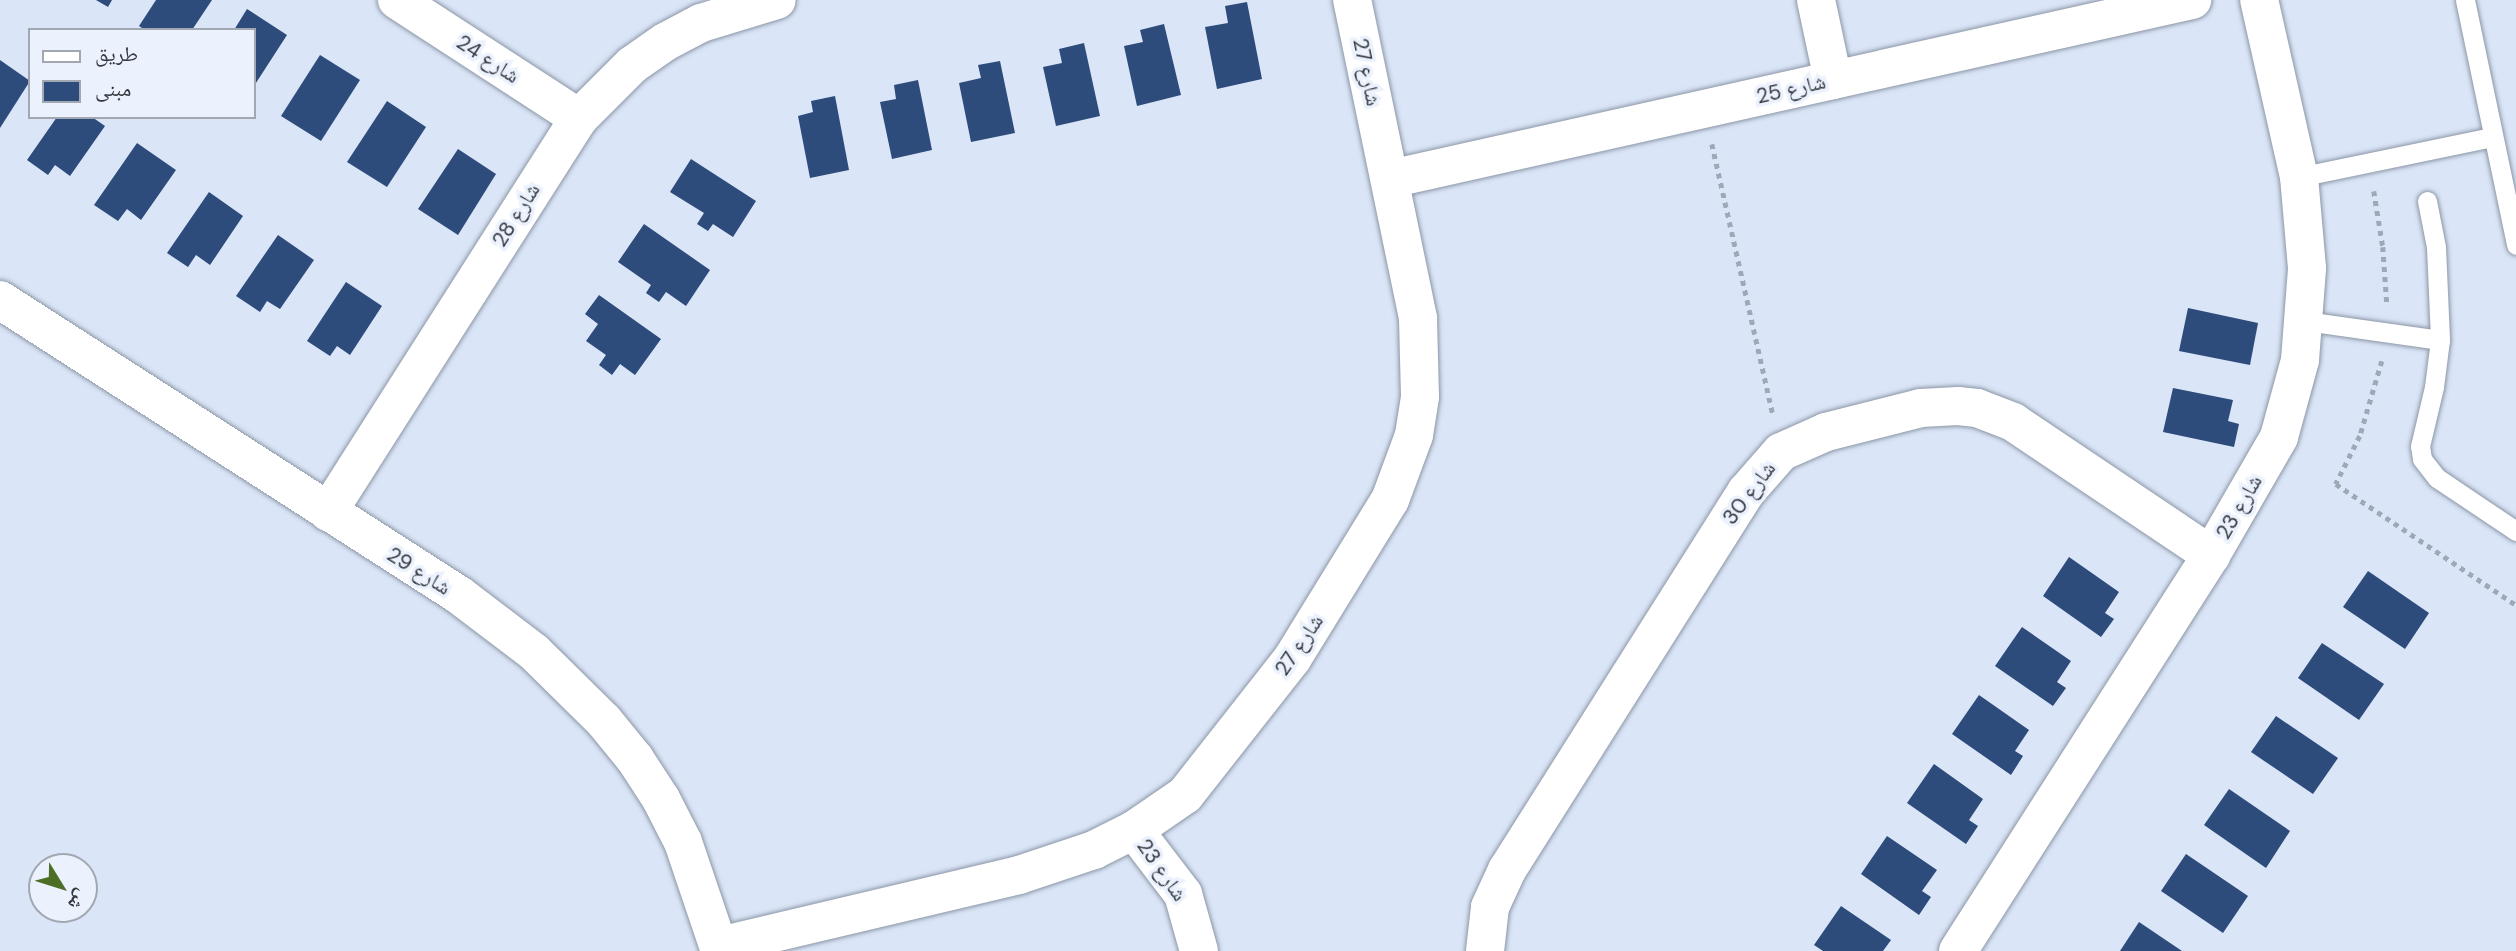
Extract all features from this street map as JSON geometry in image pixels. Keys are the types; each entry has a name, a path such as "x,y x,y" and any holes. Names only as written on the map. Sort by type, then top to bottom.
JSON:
{"street":[{"name":"شارع 24","path":"397,0 579,118"},
{"name":"شارع 28","path":"328,512 579,118 632,65 666,42 701,23 777,0"},
{"name":"شارع 27","path":"719,949 1019,875 1094,850 1134,830 1185,795 1292,659 1373,531 1404,468 1420,396 1418,318 1352,0"},
{"path":"1816,0 1833,80"},
{"name":"شارع 25","path":"1390,179 2192,0"},
{"name":"شارع 23","path":"1958,951 2211,555 2279,437 2300,360 2307,268 2299,177 2259,0"},
{"name":"شارع 29","path":"0,300 498,623 543,661 604,721 661,799 683,842 719,949"},
{"name":"شارع 30","path":"1485,951 1490,907 1507,870 1746,492 1781,452 1826,432 1921,408 1949,405 1977,408 2013,422 2211,555"},
{"name":"شارع 23","path":"1134,830 1183,894 1199,951"}],"lane":[{"path":"2466,0 2516,245"},
{"path":"2299,177 2493,137"},
{"path":"2427,201 2437,247 2440,340 2420,446 2423,459 2437,478 2516,531"},
{"path":"2305,321 2440,340"}],"path":[{"path":"1705,109 1781,452"},
{"path":"2368,163 2383,247 2386,333 2382,368 2372,402 2336,484 2516,605"}],"building":[{"path":"96,0 112,0 108,7"},
{"path":"156,0 212,0 193,28 139,26"},
{"path":"1247,2 1262,79 1217,89 1205,27 1228,23 1225,6"},
{"path":"247,9 287,35 256,83 256,28 235,28"},
{"path":"1164,24 1181,95 1137,106 1124,46 1143,42 1140,30"},
{"path":"1084,43 1100,116 1056,126 1043,67 1062,63 1059,49"},
{"path":"320,55 360,80 321,141 281,116"},
{"path":"0,60 28,80 28,84 0,128"},
{"path":"1000,61 1015,133 971,142 959,83 981,78 978,65"},
{"path":"918,80 932,150 892,159 880,102 896,99 894,85"},
{"path":"835,96 849,170 810,178 798,116 813,112 811,101"},
{"path":"387,101 426,127 387,187 347,162"},
{"path":"56,119 95,119 105,126 70,176 55,165 48,175 27,160"},
{"path":"137,143 176,170 141,220 127,209 118,221 94,205"},
{"path":"458,149 496,174 458,235 418,209"},
{"path":"691,159 756,201 733,237 713,224 708,231 697,224 704,213 670,192"},
{"path":"209,192 243,216 210,265 196,255 188,267 167,253"},
{"path":"644,224 710,270 686,306 666,292 659,302 646,293 651,285 618,262"},
{"path":"278,235 314,260 280,309 267,301 260,312 236,296"},
{"path":"346,282 382,306 350,355 337,346 330,356 307,341"},
{"path":"599,295 661,339 635,375 620,364 612,375 599,365 606,355 586,341 598,324 585,314"},
{"path":"2188,308 2258,323 2250,365 2179,351"},
{"path":"2173,388 2233,400 2228,421 2239,424 2234,447 2163,432"},
{"path":"2069,557 2119,592 2105,613 2114,619 2101,637 2043,596"},
{"path":"2368,571 2429,613 2405,649 2343,607"},
{"path":"2022,627 2071,661 2057,682 2066,688 2053,706 1995,666"},
{"path":"2322,643 2384,684 2359,720 2298,678"},
{"path":"1979,695 2029,730 2015,751 2023,756 2011,775 1952,734"},
{"path":"2276,716 2338,758 2313,794 2251,752"},
{"path":"1934,764 1983,799 1969,820 1978,826 1966,844 1907,803"},
{"path":"2229,789 2290,831 2266,868 2204,825"},
{"path":"1887,836 1937,870 1922,891 1931,897 1919,915 1861,874"},
{"path":"2186,854 2248,896 2223,933 2161,891"},
{"path":"1841,906 1891,940 1883,951 1823,951 1814,945"},
{"path":"2139,922 2182,951 2120,951"}]}
